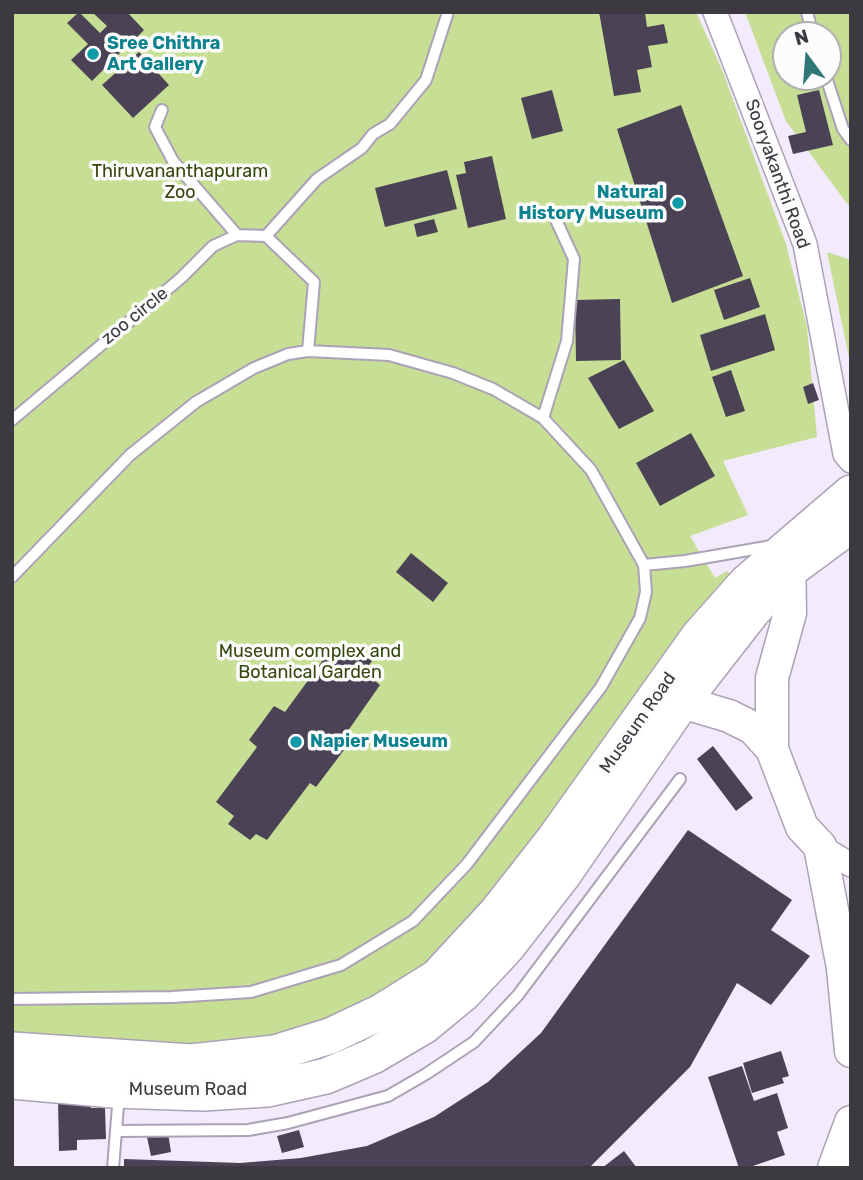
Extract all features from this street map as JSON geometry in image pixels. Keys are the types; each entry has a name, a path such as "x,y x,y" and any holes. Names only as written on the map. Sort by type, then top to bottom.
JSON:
{"main road":[{"name":"Museum Road","path":"12,1050 191,1062 275,1053 330,1036 454,982 508,947 563,875 682,702 795,557 851,493"},
{"name":"Museum Road","path":"12,1081 120,1090 203,1093 268,1088 326,1076 424,1026 497,912 555,838 699,636 739,590 851,525"}],"street":[{"name":"Sooryakanthi Road","path":"715,12 805,244 845,454 851,461"},
{"path":"772,749 772,678 790,613 795,557"},
{"path":"795,557 808,620 789,701 794,748 821,821 820,846 847,970 851,1051"},
{"path":"682,702 729,716 754,728 772,749 802,827 820,846 851,865"},
{"path":"835,1168 851,1122"}],"lane":[{"path":"266,236 317,180 362,148 373,134 390,124 426,80 448,12"},
{"path":"831,91 843,128 851,139"},
{"path":"162,110 155,127 173,161 237,235 266,236 299,264 314,282 308,351"},
{"path":"543,418 567,341 574,259 556,220"},
{"name":"zoo circle","path":"12,420 181,278 213,246 237,235"},
{"path":"12,577 130,455 196,402 254,368 288,354 308,351 389,355 453,373 493,389 543,418 591,470 644,565 646,592 640,618 600,687 467,864 413,921 341,965 251,992 172,997 12,999"},
{"path":"644,565 795,557"},
{"path":"116,1131 248,1130 289,1123 388,1096 426,1074 474,1042 518,995 680,779"},
{"path":"113,1168 120,1090"}],"green space":[{"name":"Museum complex and Botanical Garden","path":"12,12 696,12 723,72 786,244 807,327 817,437 723,461 748,515 690,536 715,578 727,571 741,582 437,977 266,1048 12,1045"},
{"path":"745,12 851,12 851,209 786,121 775,91 842,91 842,21 772,21 772,84"},
{"path":"827,252 851,260 851,367"}],"building":[{"path":"79,12 100,33 107,26 92,12 127,12 144,30 129,45 116,33 109,39 122,51 92,81 71,60 88,44 67,23"},
{"path":"599,12 645,12 647,27 664,24 668,43 648,46 652,67 637,70 641,92 614,96"},
{"path":"139,52 169,85 133,118 102,85"},
{"path":"552,90 563,131 532,139 521,98"},
{"path":"819,91 833,145 793,154 788,136 806,132 797,95"},
{"name":"Natural History Museum","path":"681,105 743,276 672,303 617,129"},
{"path":"492,156 506,219 468,228 456,175 466,173 464,162"},
{"path":"447,170 457,209 385,227 375,188"},
{"path":"434,219 438,232 417,237 414,224"},
{"path":"750,278 760,307 724,320 714,290"},
{"path":"620,299 621,360 576,361 575,300"},
{"path":"765,314 775,350 711,371 700,335"},
{"path":"624,360 654,411 619,429 588,378"},
{"path":"731,370 745,411 726,417 712,377"},
{"path":"813,383 819,400 808,404 803,387"},
{"path":"691,433 715,476 660,506 636,463"},
{"path":"411,553 448,583 433,602 396,572"},
{"name":"Napier Museum","path":"352,646 372,661 364,672 380,685 338,745 344,750 316,787 310,783 267,840 256,834 250,840 228,824 234,816 216,802 257,747 249,740 274,706 285,712 331,649 344,658"},
{"path":"713,746 753,798 736,811 697,759"},
{"path":"688,830 792,900 771,930 810,956 771,1005 737,983 690,1067 589,1168 124,1168 124,1159 240,1163 301,1158 367,1146 434,1117 488,1082 541,1033"},
{"path":"781,1051 789,1076 782,1078 784,1083 752,1093 743,1063"},
{"path":"742,1066 754,1101 777,1093 788,1128 777,1132 785,1155 747,1168 739,1168 708,1077"},
{"path":"90,1099 91,1108 105,1108 106,1139 77,1140 77,1150 59,1151 58,1100"},
{"path":"299,1130 304,1147 282,1153 277,1136"},
{"path":"168,1133 171,1152 151,1156 147,1137"},
{"path":"624,1151 637,1168 602,1168"}],"place":[{"name":"Sree Chithra Art Gallery","path":"93,54"},
{"name":"Natural History Museum","path":"678,203"},
{"name":"Napier Museum","path":"296,742"}],"park label":[{"name":"Thiruvananthapuram Zoo","path":"180,182"}]}
